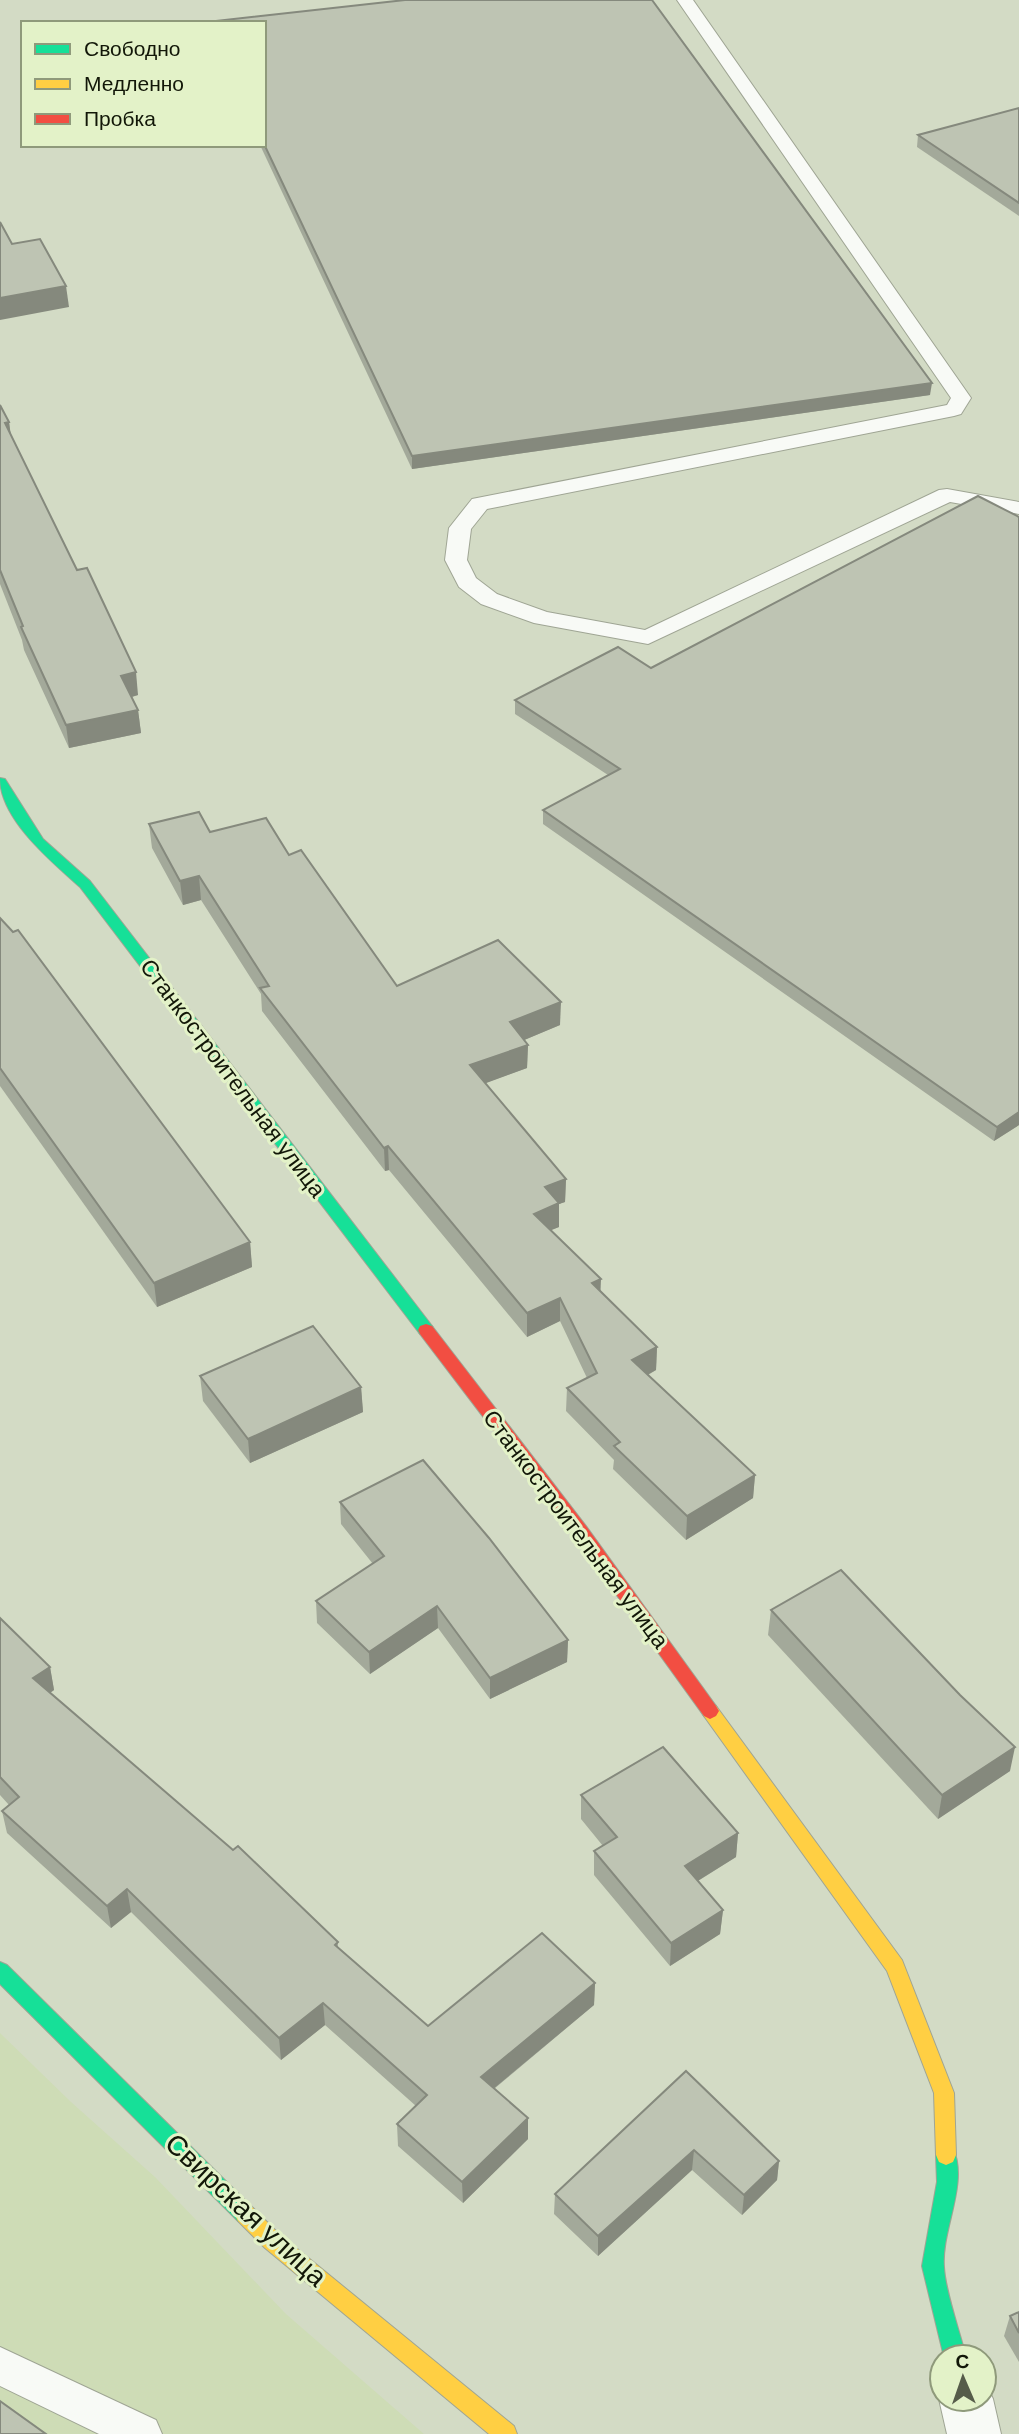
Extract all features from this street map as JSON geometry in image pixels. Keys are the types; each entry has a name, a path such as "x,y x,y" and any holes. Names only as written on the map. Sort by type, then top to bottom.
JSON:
{"street":[{"name":"Станкостроительная улица","path":"0,782 38,842 85,884 580,1531 895,1966 944,2093 947,2182 933,2266 952,2343"},
{"name":"Свирская улица","path":"0,1971 272,2241 506,2434"},
{"path":"969,2413 974,2434"}],"lane":[{"path":"685,0 961,398 954,410 480,504 460,528 456,560 467,582 489,599 542,618 648,637 947,495 1019,508"},
{"path":"0,2366 142,2434"}],"shaded area":[{"path":"0,2033 71,2102 155,2177 286,2314 424,2434 0,2434"}],"building":[{"path":"405,0 652,0 932,383 412,456 265,147 266,21 216,21"},
{"path":"1019,108 1019,203 918,135"},
{"path":"0,222 12,244 40,239 66,286 0,298"},
{"path":"0,405 9,422 5,423 77,570 87,568 136,672 121,676 138,710 66,725 21,627 23,626 0,570"},
{"path":"978,496 1019,517 1019,1112 997,1127 543,810 620,769 515,700 618,647 651,668"},
{"path":"199,812 210,832 266,818 289,855 301,850 397,986 498,940 561,1002 510,1022 528,1045 470,1065 566,1179 545,1187 559,1203 534,1214 601,1279 592,1283 657,1347 632,1360 755,1475 687,1516 614,1446 620,1442 567,1388 597,1373 560,1298 527,1313 388,1146 384,1148 260,988 269,986 199,876 180,881 149,824"},
{"path":"0,918 13,932 18,930 250,1242 154,1283 0,1068"},
{"path":"313,1326 361,1387 248,1439 200,1376"},
{"path":"423,1460 489,1538 568,1640 490,1678 437,1606 369,1652 316,1601 384,1556 340,1502"},
{"path":"841,1570 960,1695 1015,1747 942,1795 771,1610"},
{"path":"0,1618 50,1667 33,1678 233,1850 238,1846 338,1942 335,1945 428,2026 542,1933 595,1983 481,2077 528,2118 462,2182 397,2124 427,2095 323,2003 279,2038 127,1889 107,1906 2,1811 19,1797 0,1777"},
{"path":"663,1747 738,1833 685,1866 723,1910 671,1943 594,1851 617,1837 581,1795"},
{"path":"686,2071 779,2161 744,2195 694,2150 598,2236 555,2194"},
{"path":"1019,2312 1019,2333 1010,2316"},
{"path":"0,2401 46,2434 0,2434"}],"traffic: fast":[{"path":"0,782 38,842 85,884 426,1330"},
{"path":"0,1971 245,2214"},
{"path":"946,2155 947,2182 933,2266 952,2343"}],"traffic: slow":[{"path":"710,1711 895,1966 944,2093 946,2155"},
{"path":"245,2214 272,2241 506,2434"}],"traffic: jam":[{"path":"426,1330 580,1531 710,1711"}]}
